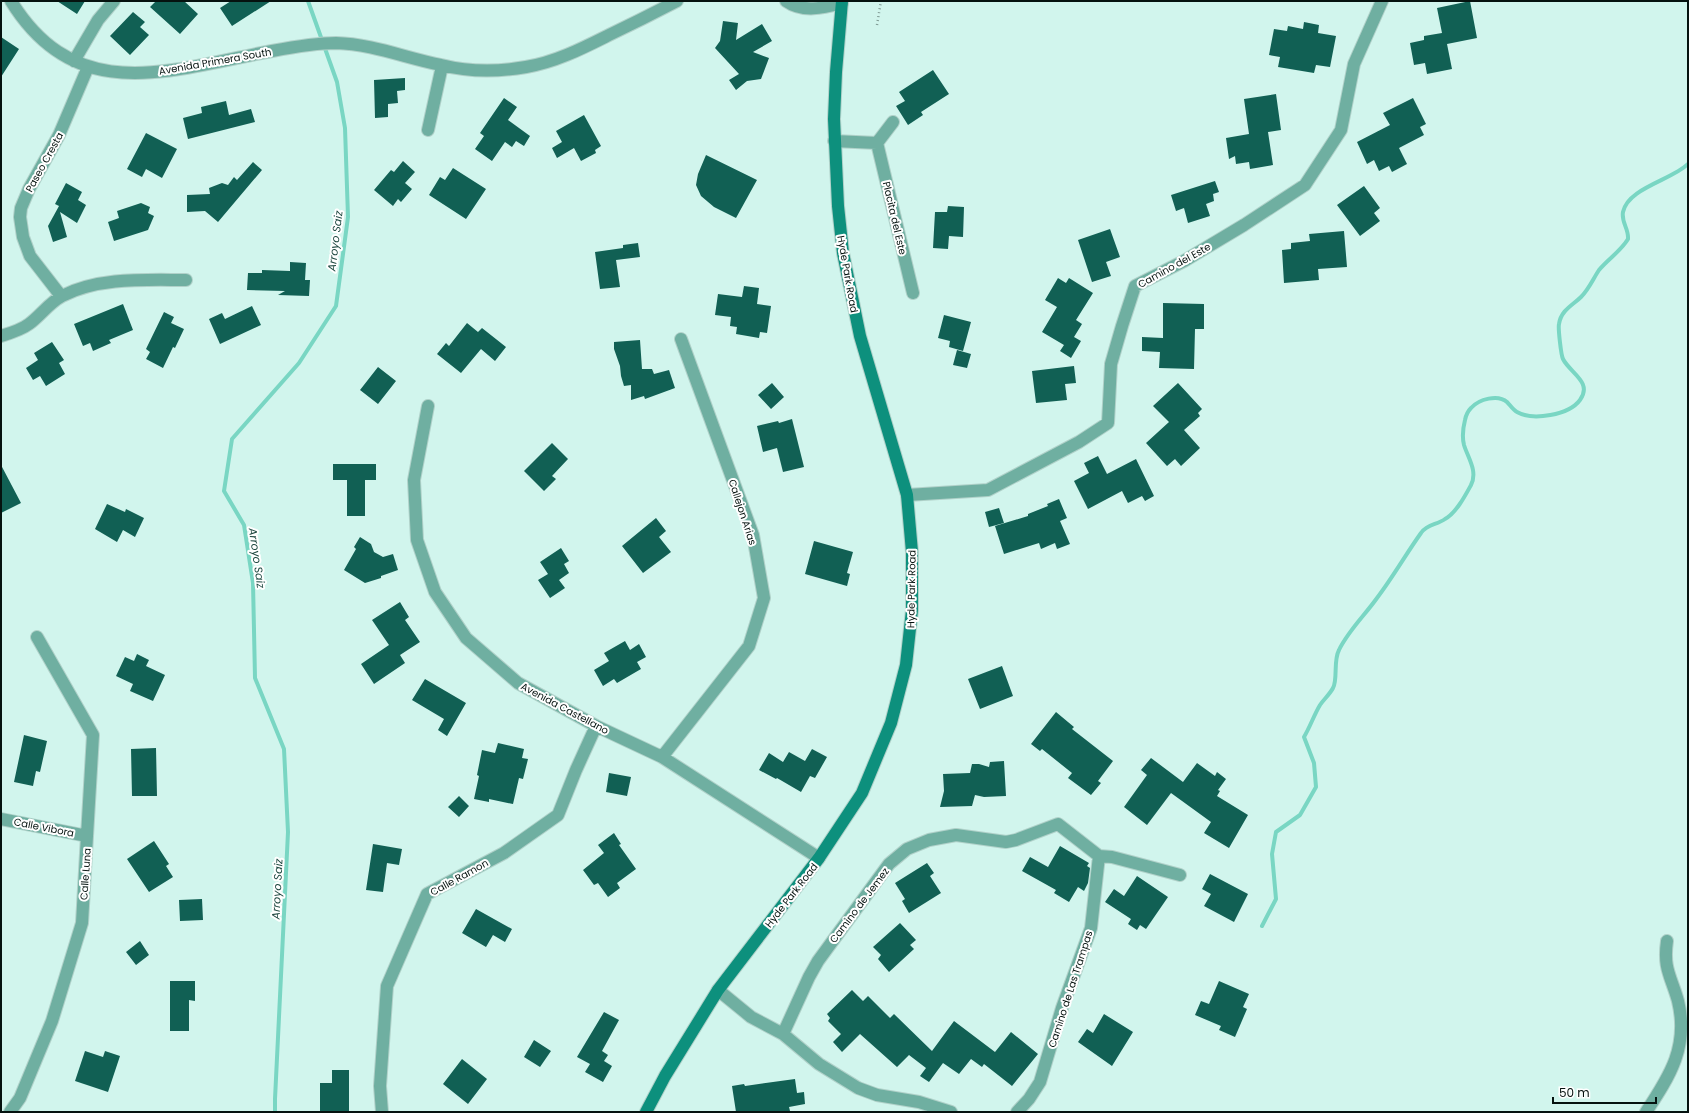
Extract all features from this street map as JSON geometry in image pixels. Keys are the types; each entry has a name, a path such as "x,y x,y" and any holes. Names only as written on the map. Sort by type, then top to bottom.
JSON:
{"main road":[{"name":"Hyde Park Road","path":"646,1112 665,1076 718,990 819,858 862,793 891,723 906,665 912,610 912,552 907,495 867,364 853,308 840,230 834,141 836,72 841,2"}],"street":[{"name":"Avenida Primera South","path":"11,1 27,24 38,35 58,51 74,61 88,67 110,72 143,74 296,46 334,43 369,47 442,66 467,70 491,70 537,65 573,53 661,5 677,1"},
{"path":"74,61 98,20 114,1"},
{"path":"786,1 794,5 810,9 841,2"},
{"name":"Camino del Este","path":"907,495 988,490 1079,442 1108,423 1111,364 1135,286 1184,261 1244,225 1305,185 1341,130 1354,64 1382,1"},
{"path":"428,130 442,66"},
{"name":"Paseo Cresta","path":"61,296 36,264 28,251 21,226 21,208 29,189 59,135 88,67"},
{"path":"834,141 877,143 893,122"},
{"name":"Placita del Este","path":"877,143 913,293"},
{"path":"1,336 22,328 61,296 75,290 109,283 146,280 186,280"},
{"name":"Callejon Arias","path":"662,756 749,646 764,598 753,535 681,339"},
{"name":"Avenida Castellano","path":"428,406 414,480 417,540 435,592 466,638 518,683 596,726 662,756 819,858"},
{"name":"Calle Luna","path":"10,1112 20,1098 52,1020 82,923 88,836 93,735 37,637"},
{"name":"Calle Ramon","path":"382,1112 380,1086 387,986 427,894 504,853 558,815 596,726"},
{"name":"Calle Vibora","path":"1,818 88,836"},
{"name":"Camino de Jemez","path":"782,1034 818,961 889,864 907,849 929,840 956,835 1006,842 1016,840 1058,824 1099,856 1112,857 1180,875"},
{"name":"Camino de Las Trampas","path":"1017,1112 1029,1099 1040,1082 1062,1008 1091,928 1099,856"},
{"path":"1646,1112 1673,1068 1682,1034 1678,1003 1667,972 1667,941"},
{"path":"718,990 751,1017 782,1034 819,1064 858,1088 877,1095 919,1102 951,1112"}],"path":[{"path":"877,26 881,1"}],"building":[{"path":"57,1 85,1 77,14"},
{"path":"156,1 184,1 198,14 180,34 150,7"},
{"path":"231,1 271,1 232,26 220,8"},
{"path":"1470,1 1477,38 1447,44 1452,69 1427,74 1425,63 1414,65 1410,43 1424,40 1424,36 1442,33 1437,8"},
{"path":"133,12 145,22 140,27 149,35 130,55 110,36"},
{"path":"723,21 738,23 736,40 762,24 772,41 753,52 769,58 761,79 747,81 736,90 729,80 739,74 715,48 720,41"},
{"path":"1304,22 1319,25 1318,33 1336,36 1330,67 1316,65 1314,73 1278,67 1280,57 1269,55 1274,29 1287,31 1288,26 1303,29"},
{"path":"1,37 19,49 1,77"},
{"path":"933,70 949,94 921,112 923,115 908,125 896,106 905,101 899,92"},
{"path":"405,78 405,90 397,91 398,103 388,104 388,117 375,118 374,80"},
{"path":"1276,94 1281,130 1268,132 1273,165 1250,169 1249,162 1236,164 1235,156 1229,159 1226,138 1249,134 1244,99"},
{"path":"504,98 517,107 508,120 530,136 524,146 516,141 512,147 505,142 492,161 475,149 484,136 480,133"},
{"path":"1413,98 1426,124 1420,127 1424,135 1399,148 1407,164 1392,172 1389,166 1379,171 1374,160 1367,164 1357,142 1390,125 1383,113"},
{"path":"226,101 229,115 251,109 255,122 188,139 183,118 202,113 201,107"},
{"path":"584,115 601,146 595,150 596,153 581,161 574,148 557,158 552,148 562,142 556,131"},
{"path":"146,133 177,149 162,178 146,169 142,177 127,169"},
{"path":"706,155 757,180 736,218 714,207 701,196 696,185 698,174"},
{"path":"403,161 415,172 405,183 412,189 401,202 398,199 393,206 374,190 391,170 394,172"},
{"path":"253,162 262,170 218,222 205,211 187,212 187,195 210,194 209,188 222,183 228,185 234,177 237,180"},
{"path":"453,168 486,189 466,219 429,195 440,177 445,180"},
{"path":"1215,181 1219,192 1213,194 1214,201 1206,204 1210,216 1188,223 1184,208 1176,211 1171,195"},
{"path":"66,183 82,192 78,200 86,205 77,223 60,212 67,237 53,242 48,226 59,206 55,204"},
{"path":"1364,186 1380,208 1374,213 1380,221 1360,236 1337,205"},
{"path":"141,203 150,207 148,213 154,216 148,230 114,241 108,222 119,218 117,211"},
{"path":"948,206 964,207 963,237 949,236 948,249 933,248 935,212 947,212"},
{"path":"1110,229 1120,257 1106,262 1111,276 1092,282 1078,240"},
{"path":"1344,231 1347,267 1318,269 1319,280 1284,283 1282,250 1291,249 1291,243 1310,241 1309,234"},
{"path":"638,243 640,257 616,260 620,287 600,289 595,252 623,248 623,245"},
{"path":"290,262 306,263 305,280 310,280 309,296 278,295 285,291 247,290 248,273 262,273 262,270 290,271"},
{"path":"1058,278 1066,283 1069,278 1093,293 1076,320 1082,324 1074,337 1081,341 1071,358 1060,351 1064,345 1042,332 1057,307 1045,300"},
{"path":"744,286 759,288 757,304 771,306 767,333 760,332 759,338 736,334 737,327 730,326 731,317 715,315 718,294 742,297"},
{"path":"1163,303 1204,304 1204,329 1195,329 1194,369 1159,368 1160,352 1142,351 1142,337 1163,338"},
{"path":"123,304 133,330 109,340 111,343 93,351 90,343 83,346 74,324"},
{"path":"252,306 261,325 220,344 209,319 222,313 225,319"},
{"path":"164,312 174,317 171,323 184,329 163,368 146,359 150,352 146,349"},
{"path":"944,315 971,322 963,351 949,347 950,341 938,338"},
{"path":"467,323 478,332 482,328 506,347 495,361 481,349 461,373 437,354 446,343 449,346"},
{"path":"640,340 642,369 652,369 654,374 669,370 675,388 645,399 644,396 631,400 631,385 624,386 620,366 614,349 614,342"},
{"path":"52,342 64,360 59,363 65,374 46,386 40,376 33,380 26,368 38,360 34,353"},
{"path":"957,350 971,354 967,368 953,365"},
{"path":"1074,366 1076,383 1065,384 1067,400 1036,403 1032,371"},
{"path":"378,367 396,381 378,404 360,390"},
{"path":"772,383 784,397 771,409 758,395"},
{"path":"1178,383 1202,409 1198,413 1200,416 1184,430 1200,448 1181,466 1175,459 1167,466 1146,443 1169,422 1153,406"},
{"path":"792,419 804,467 783,472 777,448 763,452 757,426 778,421 779,423"},
{"path":"552,443 568,459 552,476 556,479 544,491 524,471"},
{"path":"1098,456 1107,474 1136,459 1154,496 1145,501 1142,496 1128,503 1122,491 1088,509 1074,481 1089,473 1084,463"},
{"path":"333,464 376,464 376,480 365,480 365,516 347,516 347,480 333,480"},
{"path":"1,465 21,503 1,513"},
{"path":"1059,499 1067,518 1060,521 1070,544 1057,549 1055,543 1041,549 1039,543 1004,554 995,526 1028,516 1028,514 1048,506 1047,504"},
{"path":"107,504 125,512 126,509 144,518 135,537 123,530 117,542 95,529"},
{"path":"999,508 1004,523 989,527 985,512"},
{"path":"656,518 666,531 659,537 671,552 643,573 622,546"},
{"path":"360,537 371,544 374,552 383,557 393,554 398,570 381,576 381,578 365,583 344,570 356,549 354,547"},
{"path":"814,541 853,552 847,573 850,574 847,586 805,574"},
{"path":"561,548 569,561 564,564 569,573 559,580 565,588 550,598 538,580 548,574 540,562"},
{"path":"400,602 409,617 405,620 420,642 400,655 405,663 374,684 361,664 389,645 372,620"},
{"path":"625,641 630,650 639,644 646,657 637,662 641,669 617,683 614,679 603,686 594,670 609,661 604,653"},
{"path":"137,654 149,660 146,666 165,675 153,701 130,691 133,684 116,676 125,657 134,661"},
{"path":"1002,666 1013,696 980,709 968,679"},
{"path":"425,679 466,703 447,736 438,730 444,719 412,700"},
{"path":"1056,712 1074,727 1072,729 1113,761 1098,781 1101,783 1091,795 1068,778 1072,773 1042,749 1040,751 1031,744"},
{"path":"24,735 47,741 40,772 36,771 33,786 14,782"},
{"path":"498,743 524,749 522,758 528,759 523,779 519,778 513,804 489,799 489,802 474,799 479,776 477,775 482,750 495,753"},
{"path":"156,748 157,796 132,796 131,749"},
{"path":"812,749 827,757 815,778 810,776 801,792 777,778 776,779 759,770 769,753 783,762 789,752 805,761"},
{"path":"1151,758 1183,782 1197,763 1215,776 1217,772 1226,779 1218,790 1220,791 1217,796 1248,815 1229,848 1204,833 1211,822 1171,793 1147,825 1124,807 1147,775 1141,770"},
{"path":"1004,761 1006,796 984,797 975,795 972,806 940,807 944,791 943,774 970,773 972,764 979,764 989,767 990,762"},
{"path":"609,773 631,777 627,796 606,792"},
{"path":"459,796 469,806 459,817 448,807"},
{"path":"614,833 621,844 619,845 636,869 617,883 620,888 608,897 598,883 594,885 583,870 604,853 598,845"},
{"path":"154,841 169,864 166,866 173,877 149,892 127,859"},
{"path":"373,844 402,849 399,865 387,863 383,892 366,890"},
{"path":"1060,846 1089,863 1087,866 1090,868 1088,883 1084,891 1078,887 1069,902 1054,893 1056,890 1022,871 1030,857 1048,867"},
{"path":"927,863 934,873 930,876 941,893 909,913 902,901 905,899 895,883"},
{"path":"1210,874 1248,894 1234,922 1204,906 1211,894 1202,889"},
{"path":"1137,876 1168,897 1146,929 1140,925 1137,930 1128,924 1131,919 1105,902 1114,889 1124,896"},
{"path":"202,899 203,920 180,921 179,900"},
{"path":"476,909 512,929 505,942 493,935 486,947 462,933"},
{"path":"900,923 916,940 910,945 914,949 889,972 878,959 881,955 873,947"},
{"path":"140,941 149,955 136,965 126,952"},
{"path":"170,981 195,981 195,1001 189,1000 189,1031 170,1031"},
{"path":"1219,981 1249,994 1243,1007 1247,1009 1235,1037 1219,1030 1221,1026 1195,1015 1201,1001 1209,1004"},
{"path":"852,990 863,1001 868,996 890,1018 894,1014 932,1051 954,1021 995,1052 1011,1032 1038,1054 1012,1086 984,1064 982,1067 971,1059 959,1074 943,1063 929,1082 920,1076 926,1068 909,1055 897,1067 860,1034 842,1052 833,1042 841,1034 828,1021 830,1018 827,1014"},
{"path":"604,1012 619,1020 602,1051 608,1055 604,1061 612,1066 603,1082 585,1072 590,1064 577,1057"},
{"path":"1104,1014 1133,1032 1112,1066 1078,1042 1087,1029 1093,1033"},
{"path":"534,1040 551,1051 540,1067 524,1057"},
{"path":"85,1051 103,1057 105,1051 120,1056 108,1092 75,1081"},
{"path":"462,1059 487,1079 468,1104 443,1084"},
{"path":"332,1070 349,1070 349,1112 320,1112 320,1083 332,1083"},
{"path":"795,1079 797,1093 804,1092 805,1104 789,1107 790,1111 783,1112 736,1112 732,1086 744,1084 745,1086"}],"waterway":[{"name":"Arroyo Saiz","path":"275,1112 288,832 284,749 255,678 253,583 244,525 224,491 232,439 299,363 336,306 348,217 345,128 337,82 308,1"},
{"path":"1262,926 1276,899 1272,854 1276,832 1300,815 1316,787 1314,763 1304,737 1320,705 1333,688 1337,654 1347,636 1383,590 1423,530 1442,521 1453,513 1471,485 1473,480 1473,470 1463,439 1464,426 1468,412 1479,402 1499,398 1507,402 1517,412 1524,415 1541,416 1559,413 1575,405 1580,400 1584,388 1582,383 1562,357 1559,331 1560,319 1565,311 1584,294 1599,270 1628,239 1623,216 1623,212 1627,204 1642,190 1681,170 1688,164"}]}
